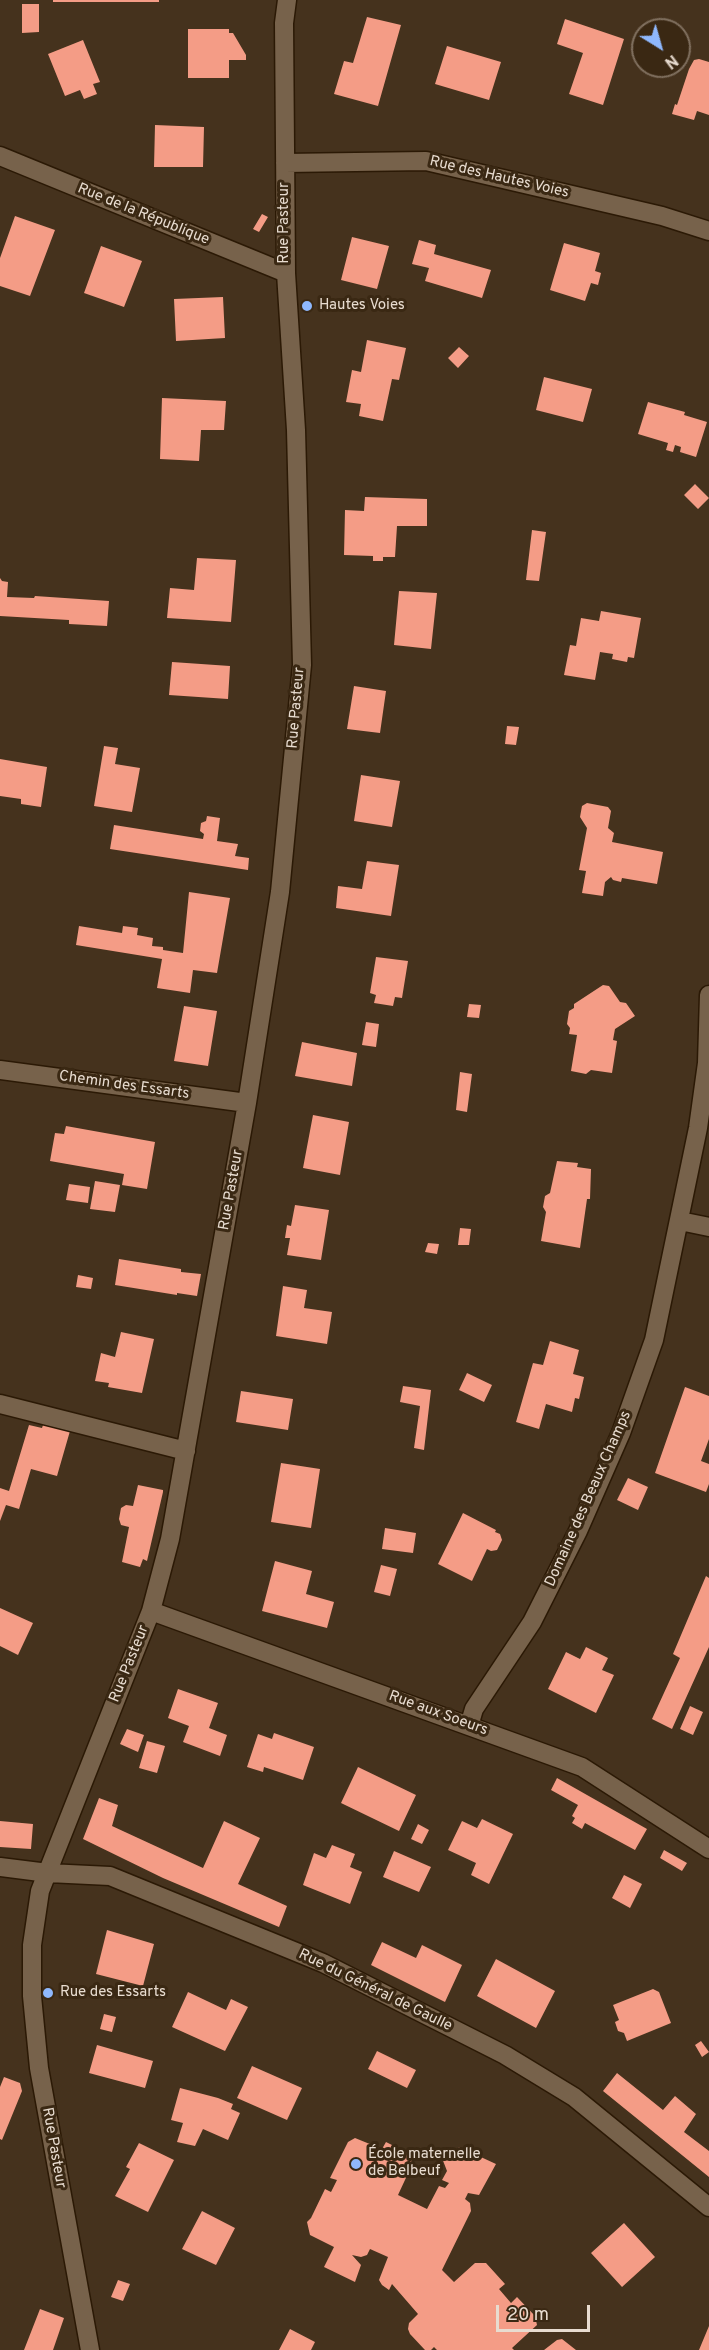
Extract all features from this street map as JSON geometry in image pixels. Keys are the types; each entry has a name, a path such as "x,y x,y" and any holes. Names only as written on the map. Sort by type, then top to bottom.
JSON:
{"street":[{"name":"Rue Pasteur","path":"90,2350 39,2068 32,1996 35,1927 40,1891 151,1611 170,1539 247,1102 280,892 302,665 296,430 286,273 284,23 287,0"},
{"name":"Rue de la République","path":"0,156 286,273"},
{"name":"Rue des Hautes Voies","path":"285,163 426,161 662,216 709,231"},
{"name":"Domaine des Beaux Champs","path":"469,1726 474,1709 532,1622 578,1531 621,1433 654,1340 698,1128 707,1063 709,995"},
{"name":"Chemin des Essarts","path":"0,1070 247,1102"},
{"path":"680,1221 709,1227"},
{"path":"0,1404 186,1451"},
{"name":"Rue aux Soeurs","path":"151,1611 582,1767 709,1849"},
{"name":"Rue du Général de Gaulle","path":"0,1867 48,1873 110,1876 323,1963 505,2055 574,2097 709,2207"}],"building":[{"path":"53,0 159,0 159,2 53,2"},
{"path":"22,4 39,4 39,32 22,33"},
{"path":"367,17 401,25 378,106 334,94 344,61 353,63"},
{"path":"565,19 624,39 603,105 569,94 583,53 557,44"},
{"path":"188,29 229,29 229,33 233,33 246,55 246,60 229,60 229,78 188,78"},
{"path":"83,40 100,82 93,84 97,94 84,99 80,90 65,96 48,54"},
{"path":"447,46 501,62 489,100 435,84"},
{"path":"694,60 709,62 709,115 697,111 694,120 672,114 686,78 691,78 691,65"},
{"path":"155,125 204,127 203,167 154,167"},
{"path":"262,214 268,217 259,232 253,229"},
{"path":"15,216 55,230 30,296 0,286 0,258"},
{"path":"352,237 389,246 377,289 341,280"},
{"path":"419,240 436,245 434,254 491,270 482,298 425,281 429,268 412,264"},
{"path":"564,243 600,253 595,271 601,273 598,285 591,283 585,301 550,290"},
{"path":"101,246 142,261 124,307 84,293"},
{"path":"223,297 225,338 176,341 174,299"},
{"path":"367,340 406,348 399,380 392,379 383,421 359,416 361,404 346,402 352,370 361,372"},
{"path":"459,347 469,356 458,368 448,358"},
{"path":"544,377 592,389 583,422 536,410"},
{"path":"162,398 226,401 224,430 201,430 199,461 160,459"},
{"path":"648,402 685,412 684,415 707,422 696,457 680,452 681,447 675,445 673,452 666,450 668,443 638,434"},
{"path":"695,484 709,498 698,509 684,495"},
{"path":"365,497 427,499 427,526 397,526 395,557 383,557 383,561 373,561 373,556 344,555 345,510 364,511"},
{"path":"532,530 546,532 539,581 526,580"},
{"path":"197,558 236,560 231,622 167,618 170,588 194,590"},
{"path":"0,578 8,582 7,597 34,598 35,596 109,601 107,626 69,624 69,620 0,616"},
{"path":"399,591 437,593 431,649 394,645"},
{"path":"601,611 641,618 634,658 628,657 627,662 612,659 613,654 600,652 595,680 564,675 570,645 576,646 581,618 599,621"},
{"path":"172,662 230,666 228,699 169,695"},
{"path":"354,686 386,691 380,733 347,729"},
{"path":"507,726 519,727 516,745 505,744"},
{"path":"104,746 118,748 115,764 140,768 132,812 94,806"},
{"path":"0,759 47,767 41,807 21,804 21,799 0,796"},
{"path":"361,775 400,781 392,827 354,821"},
{"path":"587,803 608,807 611,811 608,828 614,833 612,842 663,852 657,884 622,878 621,882 611,877 605,882 603,896 582,893 586,871 579,870 587,828 580,817 582,806"},
{"path":"207,816 220,818 217,841 238,844 235,856 249,858 248,870 110,849 114,825 203,839 204,834 200,831 201,823 206,821"},
{"path":"367,861 399,865 391,916 336,908 338,886 362,889"},
{"path":"189,892 230,898 217,973 193,970 190,993 157,988 162,959 76,945 79,926 122,933 123,926 138,928 137,935 153,938 152,946 183,953"},
{"path":"376,957 408,961 402,998 395,997 393,1006 374,1003 376,995 370,993"},
{"path":"603,985 609,986 620,1002 626,1003 635,1016 615,1029 613,1040 617,1041 612,1073 591,1070 586,1074 571,1071 577,1035 569,1034 570,1028 567,1024 569,1011 574,1008 574,1004"},
{"path":"469,1004 481,1005 479,1018 467,1017"},
{"path":"184,1006 217,1011 208,1066 174,1061"},
{"path":"366,1022 379,1024 376,1047 362,1045"},
{"path":"302,1042 357,1053 352,1086 295,1076"},
{"path":"460,1072 472,1074 467,1112 456,1110"},
{"path":"313,1115 349,1122 340,1175 303,1168"},
{"path":"66,1126 155,1142 147,1189 122,1185 124,1174 50,1161 55,1133 64,1134"},
{"path":"557,1161 578,1163 577,1167 591,1169 590,1199 587,1199 580,1248 541,1241 546,1212 543,1207 545,1196 550,1193"},
{"path":"95,1181 120,1185 115,1212 90,1209"},
{"path":"69,1184 90,1187 88,1203 66,1200"},
{"path":"295,1205 329,1210 321,1260 287,1255 290,1238 285,1238 287,1225 291,1226"},
{"path":"460,1228 471,1229 469,1245 458,1245"},
{"path":"428,1243 439,1244 437,1254 425,1252"},
{"path":"119,1259 201,1274 197,1296 115,1285"},
{"path":"78,1275 93,1278 91,1289 76,1287"},
{"path":"283,1286 307,1290 304,1308 332,1312 327,1344 276,1336"},
{"path":"121,1332 154,1339 142,1393 108,1387 109,1383 95,1381 101,1353 115,1357"},
{"path":"550,1341 579,1350 573,1374 584,1377 579,1399 575,1398 572,1412 546,1404 539,1429 516,1422 533,1363 543,1365"},
{"path":"467,1373 492,1385 484,1402 459,1390"},
{"path":"403,1386 431,1390 424,1450 414,1448 420,1406 400,1402"},
{"path":"685,1387 709,1396 709,1439 701,1461 709,1464 709,1484 706,1492 655,1473"},
{"path":"241,1391 293,1399 288,1430 236,1422"},
{"path":"29,1425 42,1428 43,1425 70,1431 57,1476 31,1469 19,1509 6,1505 0,1521 0,1488 9,1491"},
{"path":"281,1463 320,1469 311,1528 271,1522"},
{"path":"628,1478 648,1487 638,1510 617,1500"},
{"path":"138,1485 163,1490 147,1561 143,1559 140,1567 122,1562 129,1527 121,1525 119,1519 121,1508 126,1505 133,1506"},
{"path":"463,1513 496,1530 495,1532 500,1534 502,1540 497,1550 487,1549 472,1581 438,1564"},
{"path":"385,1528 416,1533 413,1553 382,1549"},
{"path":"275,1561 312,1571 306,1594 334,1602 327,1628 262,1611"},
{"path":"381,1565 397,1569 390,1596 374,1592"},
{"path":"706,1576 709,1578 709,1647 672,1729 652,1719 680,1658 673,1654"},
{"path":"0,1608 33,1623 18,1655 0,1646"},
{"path":"586,1647 608,1658 602,1670 614,1675 596,1713 548,1689 566,1652 580,1659"},
{"path":"178,1689 218,1703 209,1728 227,1735 220,1756 183,1742 189,1726 168,1718"},
{"path":"690,1706 703,1712 693,1735 680,1729"},
{"path":"127,1729 144,1735 138,1752 120,1744"},
{"path":"274,1733 314,1747 303,1780 264,1767 263,1772 247,1767 258,1734 272,1739"},
{"path":"147,1741 165,1746 157,1773 139,1768"},
{"path":"358,1767 416,1795 399,1831 341,1803"},
{"path":"557,1778 647,1829 635,1850 585,1823 582,1829 572,1823 575,1818 572,1816 578,1805 551,1790"},
{"path":"99,1798 118,1805 112,1826 203,1868 224,1821 260,1838 238,1884 287,1906 279,1927 163,1878 83,1839"},
{"path":"482,1819 513,1834 489,1884 471,1875 476,1863 448,1850 462,1821 477,1828"},
{"path":"0,1821 33,1824 31,1849 0,1847"},
{"path":"418,1824 429,1830 422,1844 411,1839"},
{"path":"332,1845 355,1854 350,1867 362,1872 350,1904 303,1885 314,1853 326,1858"},
{"path":"664,1850 687,1863 682,1871 660,1858"},
{"path":"394,1851 431,1867 419,1892 383,1877"},
{"path":"624,1875 642,1884 630,1908 612,1898"},
{"path":"107,1930 154,1944 143,1986 96,1974"},
{"path":"382,1942 416,1958 422,1945 462,1965 445,2002 371,1965"},
{"path":"496,1959 555,1991 536,2028 477,1996"},
{"path":"653,1989 659,1992 671,2023 627,2041 624,2033 618,2031 615,2022 619,2020 613,2005"},
{"path":"188,1992 226,2010 231,1999 248,2007 225,2051 172,2027"},
{"path":"104,2014 116,2017 112,2032 100,2029"},
{"path":"701,2041 709,2052 702,2057 695,2045"},
{"path":"97,2045 153,2061 145,2088 89,2073"},
{"path":"377,2051 416,2070 407,2088 368,2069"},
{"path":"252,2066 302,2088 287,2120 237,2098"},
{"path":"617,2073 663,2110 675,2096 696,2114 684,2132 709,2151 709,2177 603,2091"},
{"path":"4,2077 20,2083 22,2091 2,2140 0,2139 0,2087"},
{"path":"180,2088 233,2104 231,2109 240,2113 228,2140 203,2129 195,2146 177,2142 183,2123 171,2120"},
{"path":"355,2138 382,2149 386,2142 408,2153 412,2160 411,2167 398,2195 427,2209 439,2186 445,2188 449,2183 442,2180 447,2171 442,2158 455,2154 459,2147 496,2164 479,2195 468,2193 465,2199 470,2203 471,2211 442,2270 454,2282 475,2263 486,2263 505,2284 499,2289 511,2303 517,2297 535,2316 537,2325 512,2348 514,2350 437,2350 434,2347 431,2350 425,2350 408,2329 409,2323 418,2314 392,2284 389,2290 379,2280 388,2257 370,2249 367,2255 361,2257 352,2255 361,2265 355,2282 324,2267 334,2247 310,2235 307,2222 325,2189 331,2192 337,2180 330,2178 348,2142"},
{"path":"139,2143 174,2160 148,2212 115,2196 130,2169 126,2167"},
{"path":"202,2211 235,2228 216,2265 182,2249"},
{"path":"624,2223 655,2257 622,2287 591,2253"},
{"path":"118,2280 130,2284 123,2301 111,2297"},
{"path":"40,2309 64,2318 53,2350 24,2350"},
{"path":"709,2326 709,2350 699,2350"},
{"path":"290,2329 315,2342 311,2350 279,2350"},
{"path":"562,2339 576,2350 544,2350 557,2340"}],"place":[{"name":"Hautes Voies","path":"307,306"},
{"name":"Rue des Essarts","path":"48,1993"},
{"name":"École maternelle de Belbeuf","path":"356,2164"}]}
